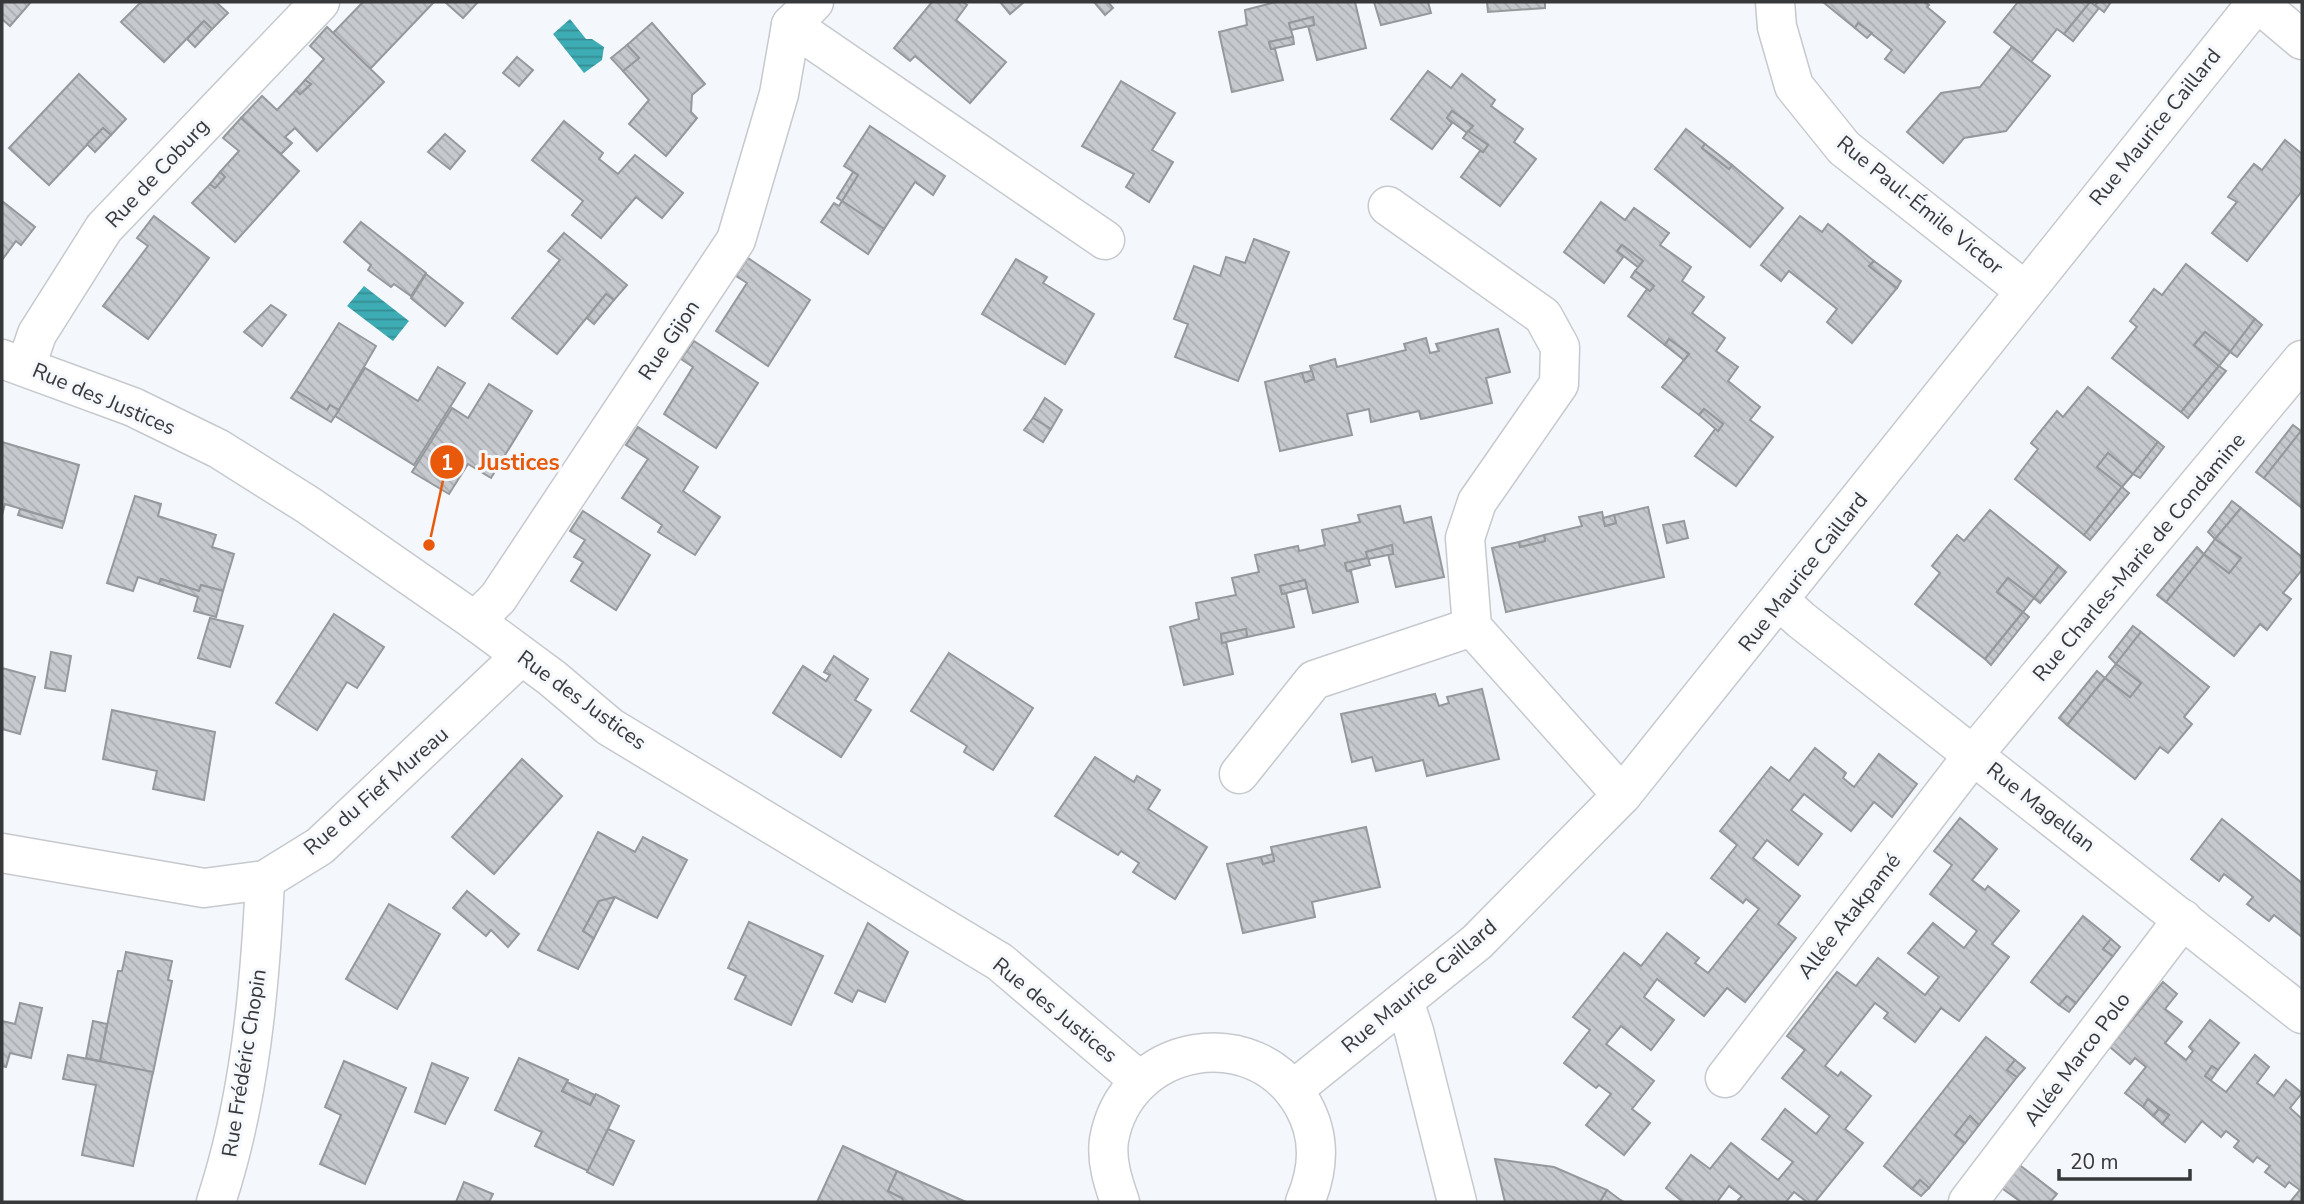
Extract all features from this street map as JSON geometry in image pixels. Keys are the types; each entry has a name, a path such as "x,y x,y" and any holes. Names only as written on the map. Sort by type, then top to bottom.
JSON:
{"street":[{"name":"Rue de Coburg","path":"14,363 37,334 104,228 320,2"},
{"name":"Rue Paul-Émile Victor","path":"1775,2 1777,27 1794,86 1844,148 2024,290"},
{"name":"Rue Maurice Caillard","path":"1294,1089 1477,942 1622,795 2257,2"},
{"path":"2257,2 2302,40"},
{"name":"Rue Gijon","path":"475,621 498,598 736,240 803,14 1105,240"},
{"path":"1388,206 1544,316 1560,346 1559,384 1477,502 1465,538 1472,627 1622,795"},
{"name":"Rue Charles-Marie de Condamine","path":"1974,754 2302,360"},
{"name":"Rue des Justices","path":"14,363 133,407 219,449 308,505 475,621 552,678 610,727 1000,962 1140,1081"},
{"name":"Rue Magellan","path":"1780,601 2302,1014"},
{"path":"1239,774 1314,680 1472,627"},
{"name":"Rue du Fief Mureau","path":"2,853 204,888 265,880 320,846 521,656"},
{"name":"Allée Atakpamé","path":"1725,1078 1974,754"},
{"name":"Rue Frédéric Chopin","path":"216,1202 229,1162 260,987 265,880"},
{"name":"Allée Marco Polo","path":"1971,1201 2183,919"},
{"path":"1404,1001 1415,1031 1457,1202"},
{"path":"1120,1202 1110,1174 1109,1140 1120,1108 1140,1081 1168,1061 1202,1052 1236,1054 1268,1067 1294,1089 1310,1118 1318,1149 1314,1182 1305,1202"}],"water":[{"path":"570,19 586,39 592,39 604,47 602,60 584,73 553,34"},
{"path":"364,286 409,321 393,341 347,306"}],"building":[{"path":"2,2 31,2 10,26 2,19"},
{"path":"141,2 216,2 228,13 212,29 204,21 164,62 121,22"},
{"path":"363,2 434,2 370,69 333,33"},
{"path":"445,2 478,2 463,18"},
{"path":"932,2 963,2 967,5 956,20 1006,62 970,103 915,56 910,61 894,48"},
{"path":"1000,2 1024,2 1010,14"},
{"path":"1094,2 1108,2 1113,8 1105,15"},
{"path":"1276,2 1355,2 1366,48 1317,60 1308,26 1314,25 1313,17 1289,23 1293,37 1269,42 1271,49 1275,49 1283,80 1232,92 1219,32 1247,25 1245,10"},
{"path":"1374,2 1428,2 1431,13 1381,25"},
{"path":"1487,2 1545,2 1545,8 1488,12"},
{"path":"1823,2 1925,2 1929,5 1927,7 1945,22 1904,73 1885,59 1892,50 1858,23 1855,28"},
{"path":"2018,2 2090,2 2064,34 2057,29 2031,62 1994,32"},
{"path":"2090,2 2099,8 2073,41 2064,34"},
{"path":"2098,2 2111,2 2104,12 2095,5"},
{"path":"1313,17 1314,25 1291,30 1289,23"},
{"path":"204,21 212,29 195,47 187,39"},
{"path":"652,23 705,84 692,95 691,112 697,118 666,156 629,124 649,100 623,71 639,58 627,45"},
{"path":"1858,23 1872,33 1867,38 1855,28"},
{"path":"327,27 384,82 317,151 295,128 285,137 292,143 281,154 241,118 262,96 277,110 296,90 300,94 311,84 305,80 324,59 310,46"},
{"path":"1293,37 1294,44 1271,49 1269,42"},
{"path":"627,45 639,58 623,71 611,58"},
{"path":"2012,47 2050,76 2006,131 1964,138 1943,163 1907,132 1941,93 1980,87"},
{"path":"517,57 533,70 519,86 503,73"},
{"path":"1428,71 1451,88 1462,74 1495,100 1491,106 1523,129 1514,142 1536,159 1500,206 1461,177 1480,151 1483,152 1488,145 1468,131 1473,126 1452,111 1447,118 1452,123 1432,149 1391,119"},
{"path":"79,74 126,119 111,135 103,128 49,185 9,148"},
{"path":"305,80 311,84 300,94 296,90"},
{"path":"1121,81 1175,113 1152,150 1173,162 1149,202 1126,187 1134,174 1082,146"},
{"path":"1452,111 1473,126 1467,133 1447,118"},
{"path":"241,118 299,171 235,242 192,203 210,184 215,188 225,177 220,172 239,151 223,138"},
{"path":"564,121 603,153 599,159 618,174 635,155 683,193 662,218 636,197 601,238 572,215 583,201 532,160"},
{"path":"870,126 945,176 933,195 915,182 884,229 842,201 858,175 844,166"},
{"path":"103,128 111,135 95,152 87,144"},
{"path":"1686,129 1705,144 1702,148 1729,169 1732,165 1783,208 1750,247 1655,169"},
{"path":"1468,131 1488,145 1483,152 1463,138"},
{"path":"445,134 465,151 450,169 428,152"},
{"path":"2285,140 2302,154 2302,191 2247,261 2212,233 2237,202 2228,197 2241,180 2254,164 2262,170"},
{"path":"1705,144 1732,165 1729,169 1702,148"},
{"path":"220,172 225,177 215,188 210,184"},
{"path":"853,172 858,175 842,201 837,198"},
{"path":"2,201 35,227 21,245 16,241 2,260"},
{"path":"842,201 884,229 868,254 821,222 834,203 839,206"},
{"path":"1601,202 1625,220 1634,208 1669,233 1660,245 1691,267 1682,281 1704,297 1692,313 1725,338 1716,351 1738,367 1728,381 1760,407 1750,420 1773,437 1736,486 1695,456 1716,428 1718,431 1723,424 1704,409 1699,415 1662,387 1689,354 1669,339 1665,345 1628,316 1647,289 1650,291 1654,286 1635,271 1643,261 1622,245 1617,251 1624,256 1604,283 1564,252"},
{"path":"154,216 209,258 148,339 103,306 148,246 137,238"},
{"path":"1800,216 1822,232 1828,224 1874,261 1869,266 1897,288 1852,343 1827,322 1837,309 1789,271 1781,281 1761,265"},
{"path":"361,222 426,273 411,296 394,284 391,287 368,270 371,265 344,242"},
{"path":"564,233 627,285 614,300 606,294 557,354 512,318 560,260 548,251"},
{"path":"1254,239 1289,252 1238,381 1175,357 1188,324 1174,319 1194,266 1220,276 1226,257 1245,263"},
{"path":"1622,245 1643,261 1638,267 1617,251"},
{"path":"748,258 810,300 768,366 716,331 747,283 736,276"},
{"path":"1016,259 1047,277 1043,283 1094,314 1065,364 982,314"},
{"path":"1874,261 1901,281 1897,288 1869,266"},
{"path":"2186,264 2255,319 2230,352 2205,332 2194,345 2219,366 2181,412 2112,358 2137,327 2130,321 2154,289 2162,295"},
{"path":"1635,271 1654,286 1650,291 1631,277"},
{"path":"426,274 463,303 445,326 411,298"},
{"path":"606,294 614,300 594,324 587,318"},
{"path":"271,305 286,315 262,346 244,332"},
{"path":"2255,319 2262,325 2237,357 2230,352"},
{"path":"339,323 376,346 339,410 330,405 327,410 296,391"},
{"path":"1498,329 1510,372 1486,378 1492,403 1421,419 1419,411 1371,422 1369,409 1347,414 1352,435 1280,451 1265,382 1302,373 1305,382 1314,379 1310,366 1335,359 1337,367 1406,350 1404,344 1426,338 1430,353 1439,351 1436,344"},
{"path":"2205,332 2230,352 2219,366 2194,345"},
{"path":"1669,339 1689,354 1684,360 1665,345"},
{"path":"694,341 758,383 716,448 664,414 693,367 681,359"},
{"path":"2219,366 2226,371 2188,418 2181,412"},
{"path":"438,367 465,383 414,465 335,416 365,368 418,401"},
{"path":"1312,371 1314,379 1305,382 1302,373"},
{"path":"489,384 532,411 491,478 468,464 449,494 412,472 452,408 468,418"},
{"path":"2088,387 2158,442 2133,474 2108,453 2097,467 2122,487 2084,535 2015,479 2038,449 2031,443 2057,411 2063,417"},
{"path":"296,391 327,410 330,405 339,410 331,422 291,398"},
{"path":"1045,398 1062,410 1051,429 1033,418"},
{"path":"1704,409 1723,424 1718,431 1699,415"},
{"path":"1033,418 1051,429 1043,442 1024,430"},
{"path":"2293,425 2301,431 2264,478 2256,472"},
{"path":"638,427 698,467 683,491 720,517 695,555 658,532 662,525 622,498 648,459 626,445"},
{"path":"2301,431 2302,433 2302,508 2264,478"},
{"path":"2,442 79,465 64,522 5,504 2,515"},
{"path":"2158,442 2164,447 2140,478 2133,474"},
{"path":"2108,453 2133,474 2122,487 2097,467"},
{"path":"2122,487 2129,493 2090,540 2084,535"},
{"path":"135,496 161,504 158,516 216,535 212,547 234,554 223,591 201,585 199,591 161,579 159,584 138,577 133,591 107,583"},
{"path":"2232,501 2241,508 2215,539 2208,532"},
{"path":"1400,506 1404,523 1431,517 1444,577 1396,587 1388,554 1393,554 1392,545 1366,552 1368,558 1345,563 1347,571 1351,571 1358,602 1313,613 1305,580 1280,586 1282,594 1286,593 1294,627 1247,637 1246,629 1221,634 1222,643 1226,642 1233,674 1184,685 1170,627 1199,619 1196,603 1236,595 1232,578 1259,572 1255,555 1298,546 1299,551 1325,545 1322,530 1360,522 1358,515"},
{"path":"1648,507 1664,577 1506,612 1492,548 1519,542 1520,547 1545,541 1544,535 1582,526 1579,517 1602,512 1605,526 1616,523 1614,515"},
{"path":"2241,508 2302,557 2302,570 2283,593 2291,599 2267,630 2260,624 2234,656 2166,602 2204,554 2229,573 2241,558 2215,539"},
{"path":"20,509 64,522 62,528 18,515"},
{"path":"1990,510 2059,566 2034,598 2008,578 1997,592 2023,612 1985,659 1915,604 1940,573 1932,566 1957,535 1964,541"},
{"path":"583,511 650,555 616,610 571,581 583,562 574,557 585,540 570,531"},
{"path":"1614,515 1616,523 1605,526 1603,518"},
{"path":"1684,521 1688,538 1667,543 1663,525"},
{"path":"1544,535 1545,541 1520,547 1519,542"},
{"path":"2215,539 2241,558 2229,573 2204,554"},
{"path":"1392,545 1393,554 1368,559 1366,552"},
{"path":"2197,547 2204,554 2166,602 2157,595"},
{"path":"1368,558 1370,565 1347,571 1345,563"},
{"path":"2059,566 2066,572 2040,603 2034,598"},
{"path":"2008,578 2034,598 2023,612 1997,592"},
{"path":"161,579 199,591 201,585 223,591 216,617 194,611 198,597 159,584"},
{"path":"1305,580 1307,588 1282,594 1280,586"},
{"path":"2023,612 2029,617 1991,665 1985,659"},
{"path":"334,614 384,647 357,688 347,682 317,730 276,703"},
{"path":"210,618 243,626 230,667 198,658"},
{"path":"2133,626 2141,632 2116,664 2109,657"},
{"path":"1246,629 1247,637 1222,643 1221,634"},
{"path":"2141,632 2209,687 2184,717 2192,724 2168,753 2160,747 2135,779 2067,725 2105,678 2130,697 2141,683 2116,664"},
{"path":"51,652 71,656 65,691 45,688"},
{"path":"949,653 1033,708 993,770 964,752 967,746 911,711"},
{"path":"834,656 868,679 855,700 871,710 841,757 773,713 803,666 826,681 830,675 824,672"},
{"path":"2116,664 2141,683 2130,697 2105,678"},
{"path":"2,668 35,677 20,734 2,729"},
{"path":"2097,671 2105,678 2067,725 2059,718"},
{"path":"1482,689 1499,759 1427,776 1423,760 1376,771 1372,757 1352,762 1341,714 1435,694 1439,706 1449,703 1447,697"},
{"path":"112,710 215,732 204,800 153,789 157,771 103,759"},
{"path":"1815,748 1846,773 1843,778 1854,787 1879,754 1917,784 1892,817 1874,802 1851,831 1804,794 1791,810 1822,834 1798,865 1767,840 1753,858 1800,896 1778,924 1796,938 1745,1002 1727,988 1704,1016 1657,979 1644,997 1674,1020 1651,1050 1621,1026 1606,1044 1654,1081 1632,1109 1650,1123 1624,1155 1586,1125 1611,1094 1599,1085 1596,1088 1564,1063 1590,1030 1573,1017 1624,953 1641,966 1667,933 1699,958 1695,963 1708,973 1759,909 1746,899 1743,903 1711,878 1737,845 1720,831 1771,767 1789,781"},
{"path":"1095,757 1134,782 1137,776 1160,790 1148,809 1207,847 1175,899 1133,872 1139,863 1121,851 1118,855 1055,816"},
{"path":"522,759 562,796 494,874 452,837"},
{"path":"1960,818 1997,849 1972,880 1985,890 1988,886 2019,911 1992,944 2009,957 1959,1021 1941,1008 1915,1042 1884,1018 1888,1013 1875,1003 1825,1066 1838,1076 1841,1072 1871,1096 1845,1129 1863,1143 1815,1202 1807,1202 1794,1192 1786,1202 1740,1202 1738,1200 1742,1196 1729,1186 1717,1202 1683,1202 1666,1188 1691,1155 1710,1169 1731,1143 1778,1180 1793,1162 1762,1139 1785,1109 1816,1134 1830,1116 1782,1078 1805,1050 1787,1036 1837,972 1856,986 1878,958 1925,995 1939,977 1908,953 1933,923 1964,948 1977,931 1930,894 1952,865 1934,851"},
{"path":"2222,819 2302,883 2302,937 2274,915 2269,921 2247,904 2253,897 2224,874 2219,881 2191,859"},
{"path":"1366,827 1380,887 1312,902 1315,917 1243,933 1227,864 1261,857 1263,864 1274,861 1271,847"},
{"path":"598,832 635,852 643,837 687,860 657,918 615,897 599,901 583,931 594,938 578,969 538,950"},
{"path":"1273,854 1274,861 1263,864 1261,857"},
{"path":"467,891 519,934 508,947 491,930 486,936 453,908"},
{"path":"615,897 594,938 583,931 599,901"},
{"path":"389,904 440,934 397,1009 346,979"},
{"path":"2083,916 2111,939 2103,949 2113,956 2076,1003 2067,996 2059,1005 2031,982"},
{"path":"749,922 823,956 791,1025 735,999 746,976 728,968"},
{"path":"868,923 908,952 885,1002 858,990 852,1002 835,993"},
{"path":"2111,939 2120,947 2113,956 2103,949"},
{"path":"126,952 172,961 168,980 172,981 153,1073 100,1061 118,971 122,971"},
{"path":"2163,982 2177,994 2165,1009 2182,1022 2165,1043 2186,1060 2193,1051 2189,1047 2210,1020 2239,1043 2218,1070 2212,1066 2205,1076 2226,1092 2255,1055 2269,1067 2257,1083 2274,1096 2286,1080 2302,1093 2290,1108 2302,1119 2302,1202 2290,1202 2300,1190 2289,1182 2285,1187 2265,1172 2270,1166 2257,1157 2253,1162 2234,1147 2239,1141 2226,1131 2221,1137 2202,1121 2185,1142 2162,1124 2169,1115 2148,1099 2143,1107 2125,1093 2146,1067 2135,1058 2130,1064 2110,1047"},
{"path":"2067,996 2076,1003 2069,1012 2059,1005"},
{"path":"20,1003 42,1008 31,1058 10,1053 6,1067 2,1066 2,1021 15,1024"},
{"path":"93,1021 107,1024 100,1061 86,1058"},
{"path":"1986,1037 2015,1060 2007,1070 2017,1077 1979,1125 1970,1116 1955,1135 1965,1143 1929,1188 1920,1180 1912,1189 1884,1166"},
{"path":"68,1055 153,1072 133,1166 82,1155 96,1085 63,1079"},
{"path":"519,1058 568,1080 562,1091 590,1105 596,1094 619,1106 588,1171 535,1146 542,1132 495,1110"},
{"path":"2015,1060 2025,1068 2017,1077 2007,1070"},
{"path":"344,1061 406,1088 365,1184 320,1164 341,1115 325,1107"},
{"path":"432,1063 468,1078 445,1124 415,1112"},
{"path":"2212,1066 2218,1070 2211,1080 2205,1076"},
{"path":"567,1082 595,1095 590,1105 562,1091"},
{"path":"2148,1099 2159,1109 2153,1116 2143,1107"},
{"path":"2159,1109 2169,1115 2162,1124 2153,1116"},
{"path":"1970,1116 1979,1125 1965,1143 1955,1135"},
{"path":"608,1129 634,1141 613,1185 587,1172"},
{"path":"843,1146 897,1171 888,1191 902,1198 904,1202 817,1202"},
{"path":"1495,1159 1554,1167 1607,1190 1600,1202 1505,1202"},
{"path":"2017,1163 2057,1194 2050,1202 2021,1202 1999,1186"},
{"path":"897,1171 966,1202 904,1202 902,1198 888,1191"},
{"path":"1920,1180 1929,1188 1921,1196 1912,1189"},
{"path":"464,1182 493,1194 489,1202 456,1202"},
{"path":"1607,1190 1619,1199 1624,1202 1600,1202"}],"place":[{"name":"Justices","path":"429,545"}]}
